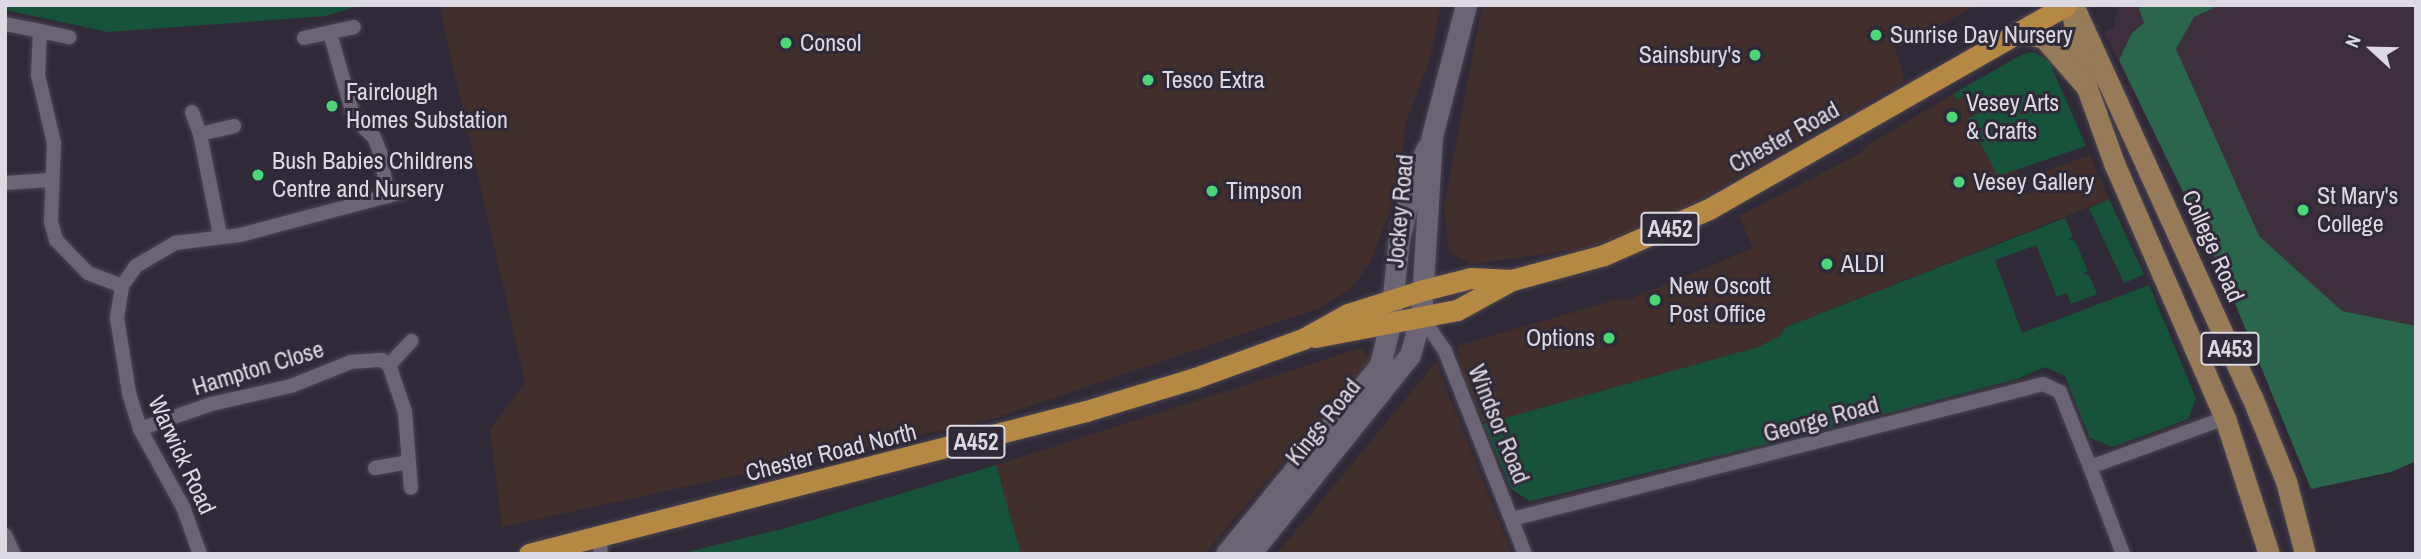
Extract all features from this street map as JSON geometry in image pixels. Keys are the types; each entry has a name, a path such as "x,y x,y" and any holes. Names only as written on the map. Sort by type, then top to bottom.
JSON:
{"highway":[{"name":"Chester Road","path":"1420,316 1466,307 1512,280 1604,255 1659,235 2066,5"},
{"name":"Chester Road","path":"1420,291 1471,278 1512,280"},
{"name":"A452","path":"1391,300 1420,291"},
{"name":"Chester Road North","path":"529,554 600,545 989,439 1195,377 1303,338 1348,314 1391,300"},
{"name":"A452","path":"1390,324 1420,316"},
{"name":"Chester Road North","path":"1303,338 1390,324"}],"main road":[{"name":"Jockey Road","path":"1390,324 1391,300 1410,192 1432,136 1466,5"},
{"name":"College Road","path":"2073,5 2087,88 2114,163 2225,418 2269,554"},
{"name":"College Road","path":"2073,5 2252,397 2286,481 2305,554"},
{"name":"College Road","path":"2020,32 2044,38 2087,88"},
{"name":"Jockey Road","path":"1420,316 1432,136"},
{"name":"Kings Road","path":"1250,554 1410,355 1420,316"},
{"name":"Kings Road","path":"1226,554 1369,382 1380,365 1390,324"}],"street":[{"path":"5,24 69,37"},
{"path":"304,38 354,27"},
{"path":"40,31 38,75 54,143 51,180 56,240 88,273 122,286 153,253 175,243 220,234 240,235 407,191"},
{"path":"330,33 354,118 377,144 388,196"},
{"path":"192,112 200,134 220,234"},
{"path":"200,134 234,126"},
{"path":"5,183 51,180"},
{"name":"Warwick Road","path":"122,286 117,302 121,353 140,429 183,507 200,554"},
{"name":"Windsor Road","path":"1420,316 1445,352 1525,554"},
{"path":"411,341 389,365 404,412 411,488"},
{"name":"Hampton Close","path":"140,429 211,404 291,386 351,362 373,360 389,365"},
{"name":"George Road","path":"1512,519 2043,384 2060,392 2122,552"},
{"path":"2090,467 2225,418"},
{"path":"375,468 408,462"},
{"path":"5,535 14,554"}],"shaded area":[{"path":"439,5 1441,5 1430,58 1406,123 1396,194 1371,261 1352,288 1320,308 989,420 502,527 490,430 525,382"},
{"path":"1482,5 1975,5 1914,42 1895,47 1905,81 1674,215 1589,248 1473,264 1449,253 1444,208"},
{"name":"St Mary's College","path":"2118,5 2416,5 2416,461 2391,472 2311,489 2223,274 2104,32 2114,27"},
{"path":"1971,92 1982,111 1967,120 1998,176 2016,169 2027,194 2044,187 2039,174 2090,155 2109,199 1786,327 1781,336 1758,347 1484,424 1460,366 1457,346 1618,299 1628,300 1753,248 1739,216 1863,152 1862,149 1953,94 1957,100"},
{"path":"1361,348 1370,359 1205,554 1021,554 996,465"},
{"path":"1436,362 1512,554 1276,554 1315,509"}],"green space":[{"path":"5,5 360,5 326,16 108,32 5,10"},
{"path":"2138,5 2220,5 2194,17 2176,49 2259,236 2342,311 2416,326 2416,461 2391,472 2311,489 2223,274 2119,60 2131,34 2144,23"},
{"path":"2034,52 2049,61 2086,146 1998,176 1967,119 1982,111 1971,92 1957,100 1953,94 2023,54"},
{"path":"2109,199 2144,274 2124,284 2089,208"},
{"path":"2065,218 2073,237 2068,239 2075,241 2088,271 2083,274 2089,275 2097,294 2071,304 2067,293 2057,297 2036,245 1995,260 2022,333 2149,285 2196,398 2188,419 2113,447 2090,438 2065,376 2045,367 2017,379 1816,432 1530,501 1511,489 1484,424 1758,347 1780,336 1786,327"},
{"path":"996,465 1021,554 679,554 786,528"}],"place":[{"name":"Sunrise Day Nursery","path":"1876,35"},
{"name":"Consol","path":"786,43"},
{"name":"Sainsbury's","path":"1755,55"},
{"name":"Tesco Extra","path":"1148,80"},
{"name":"Fairclough Homes Substation","path":"332,106"},
{"name":"Vesey Arts & Crafts","path":"1952,117"},
{"name":"Bush Babies Childrens Centre and Nursery","path":"258,175"},
{"name":"Vesey Gallery","path":"1959,182"},
{"name":"Timpson","path":"1212,191"},
{"name":"St Mary's College","path":"2303,210"},
{"name":"ALDI","path":"1827,264"},
{"name":"New Oscott Post Office","path":"1655,300"},
{"name":"Options","path":"1609,338"}]}
